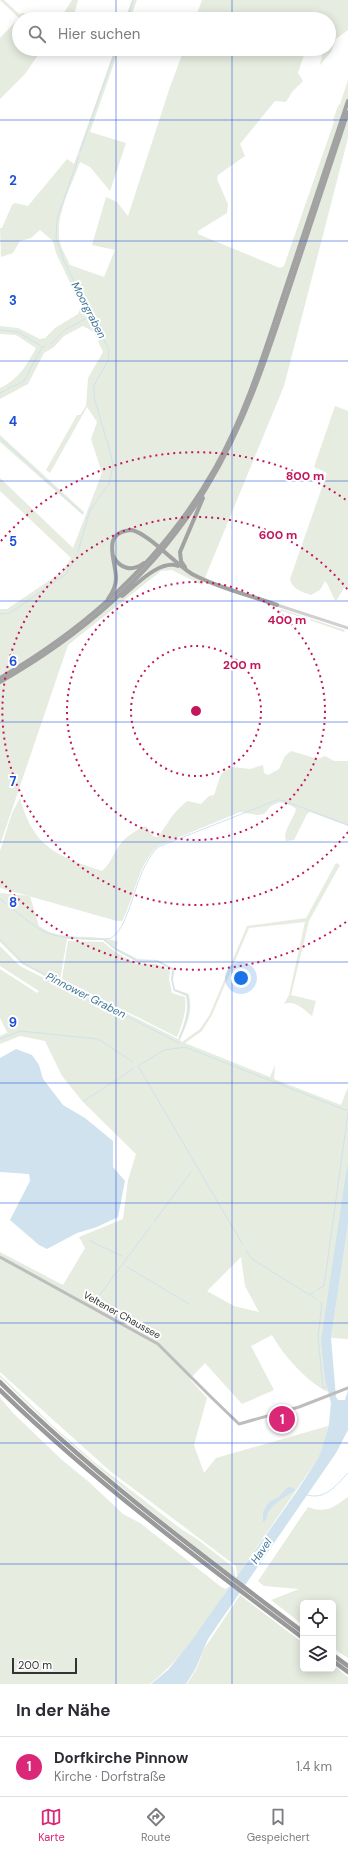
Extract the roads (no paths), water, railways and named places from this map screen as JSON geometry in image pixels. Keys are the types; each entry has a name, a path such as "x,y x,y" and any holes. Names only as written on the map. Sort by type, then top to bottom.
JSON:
{"highway":[{"path":"0,678 53,645 105,604 150,558 177,526 199,494 236,428 259,369 348,100"},
{"path":"111,604 142,573 179,530 207,488 239,429 262,371 348,112"},
{"path":"187,571 181,561 180,552 207,488"},
{"path":"105,604 111,595 116,582 111,552 112,543 116,536 128,530 140,533 187,571"},
{"path":"111,552 117,562 126,568 135,568 150,558"},
{"path":"0,682 56,648 161,566 173,564 215,584 277,605"},
{"path":"0,1382 52,1432 106,1480 229,1579"},
{"path":"0,1390 52,1439 105,1485 246,1592 301,1636"},
{"path":"246,1592 300,1630"},
{"path":"336,1657 348,1666"},
{"path":"336,1663 348,1672"}],"main road":[{"name":"Veltener Chaussee","path":"0,1257 158,1344 239,1424 299,1407 347,1389"}],"street":[{"path":"277,605 348,628"}],"water":[{"path":"16,1049 32,1055 39,1065 43,1079 63,1105 85,1118 113,1141 113,1167 125,1181 118,1217 97,1227 77,1233 47,1249 39,1245 10,1220 30,1181 29,1174 0,1172 0,1058"},
{"name":"Havel","path":"348,1160 348,1225 331,1338 336,1397 338,1400 345,1400 348,1390 348,1430 336,1453 208,1639 196,1668 186,1684 151,1684 168,1670 192,1640 297,1491 317,1460 322,1449 329,1424 331,1403 325,1379 321,1341"},
{"path":"291,1487 295,1489 294,1491 274,1505 269,1511 266,1520 263,1522 263,1512 269,1502 279,1497 287,1488"}],"waterway":[{"name":"Moorgraben","path":"129,12 133,0"},
{"name":"Moorgraben","path":"80,152 114,56"},
{"name":"Moorgraben","path":"78,552 90,510 109,484 113,465 94,397 94,385 108,361 109,349 64,261 56,238 57,219 79,156"},
{"path":"51,344 66,329 87,318"},
{"path":"0,330 18,332 41,346"},
{"path":"0,393 24,381 42,347 45,347"},
{"path":"0,438 82,513"},
{"name":"Moorgraben","path":"0,614 10,613 66,574 74,561"},
{"path":"0,899 31,924 44,932 62,937 81,939 111,938 122,926 146,864 158,847 277,800 285,801 348,825"},
{"name":"Pinnower Graben","path":"0,939 23,963 179,1043"},
{"path":"104,940 137,961 157,961 173,969 172,979 174,990 187,995 188,1001 187,1016 180,1037"},
{"path":"0,1039 20,1031 98,1039 133,1062"},
{"path":"243,1245 138,1066 164,1050 185,1047 348,1111"},
{"path":"84,1101 133,1069"},
{"path":"317,1290 324,1286 348,1113"},
{"path":"154,1222 191,1172"},
{"path":"96,1300 151,1226"},
{"path":"90,1241 122,1256"},
{"path":"246,1250 252,1259 316,1299"},
{"path":"127,1267 189,1304"},
{"path":"310,1294 314,1292"},
{"path":"320,1302 322,1303 318,1337 323,1388 327,1387"},
{"path":"307,1495 320,1496 325,1494 348,1473"}],"place":[{"name":"Dorfkirche Pinnow","path":"282,1419"}]}
